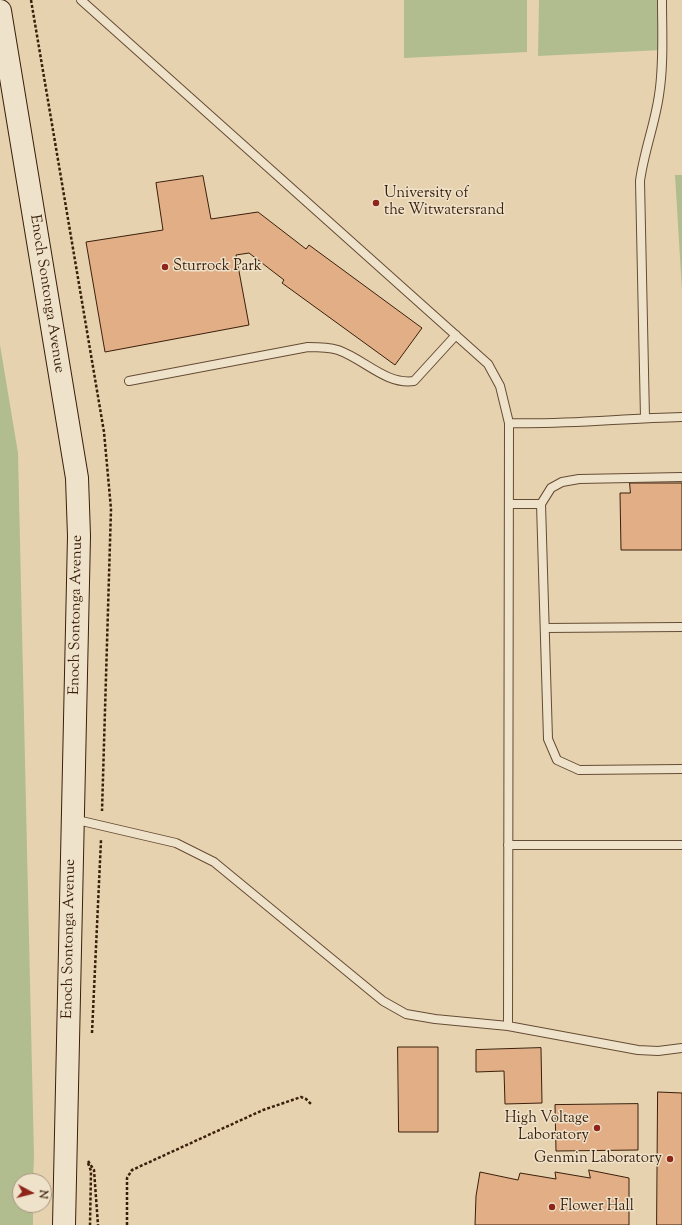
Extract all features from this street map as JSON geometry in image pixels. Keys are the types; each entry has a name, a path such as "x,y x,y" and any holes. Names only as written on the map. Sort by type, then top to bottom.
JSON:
{"main road":[{"name":"Enoch Sontonga Avenue","path":"0,11 77,478 79,536 64,1225"}],"lane":[{"path":"81,0 488,364 500,386 510,423 508,1026"},
{"path":"645,418 640,181 645,150 655,117 659,95 661,75 662,0"},
{"path":"129,381 308,347 338,350 389,378 404,383 414,381 456,335"},
{"path":"510,423 544,424 682,417"},
{"path":"682,477 579,479 562,482 551,488 541,504 548,739 557,760 579,770 682,769"},
{"path":"509,504 541,504"},
{"path":"544,628 682,627"},
{"path":"73,819 176,843 214,862 383,1001 406,1014 435,1019 508,1026 638,1050 658,1051 682,1048"},
{"path":"508,845 682,845"}],"path":[{"path":"127,1225 127,1178 132,1170 263,1110 301,1097 306,1099 311,1104"},
{"path":"86,1158 94,1170 98,1225"}],"green space":[{"path":"404,0 527,0 527,52 404,58"},
{"path":"539,0 662,0 662,50 538,56"},
{"path":"675,175 682,175 682,291"},
{"path":"0,345 18,453 34,1157 33,1173 12,1173 12,1213 33,1213 33,1225 0,1225"}],"building":[{"name":"Sturrock Park","path":"203,176 211,219 258,212 306,249 309,245 422,328 395,365 282,283 284,280 249,253 236,255 249,325 105,352 86,242 163,230 156,183"},
{"path":"630,483 682,483 682,550 621,550 620,493 630,493"},
{"path":"398,1047 438,1047 438,1132 399,1132"},
{"path":"541,1048 542,1103 505,1104 504,1071 476,1072 476,1050"},
{"name":"Genmin Laboratory","path":"658,1092 682,1093 682,1225 657,1225"},
{"name":"High Voltage Laboratory","path":"638,1104 638,1150 556,1151 555,1105"},
{"name":"Flower Hall","path":"589,1170 629,1178 629,1225 475,1225 476,1196 480,1172 518,1180 520,1173 556,1179 555,1172 590,1178"}],"place":[{"name":"University of the Witwatersrand","path":"376,203"},
{"name":"Sturrock Park","path":"165,267"},
{"name":"High Voltage Laboratory","path":"597,1128"},
{"name":"Genmin Laboratory","path":"670,1159"},
{"name":"Flower Hall","path":"552,1207"}]}
